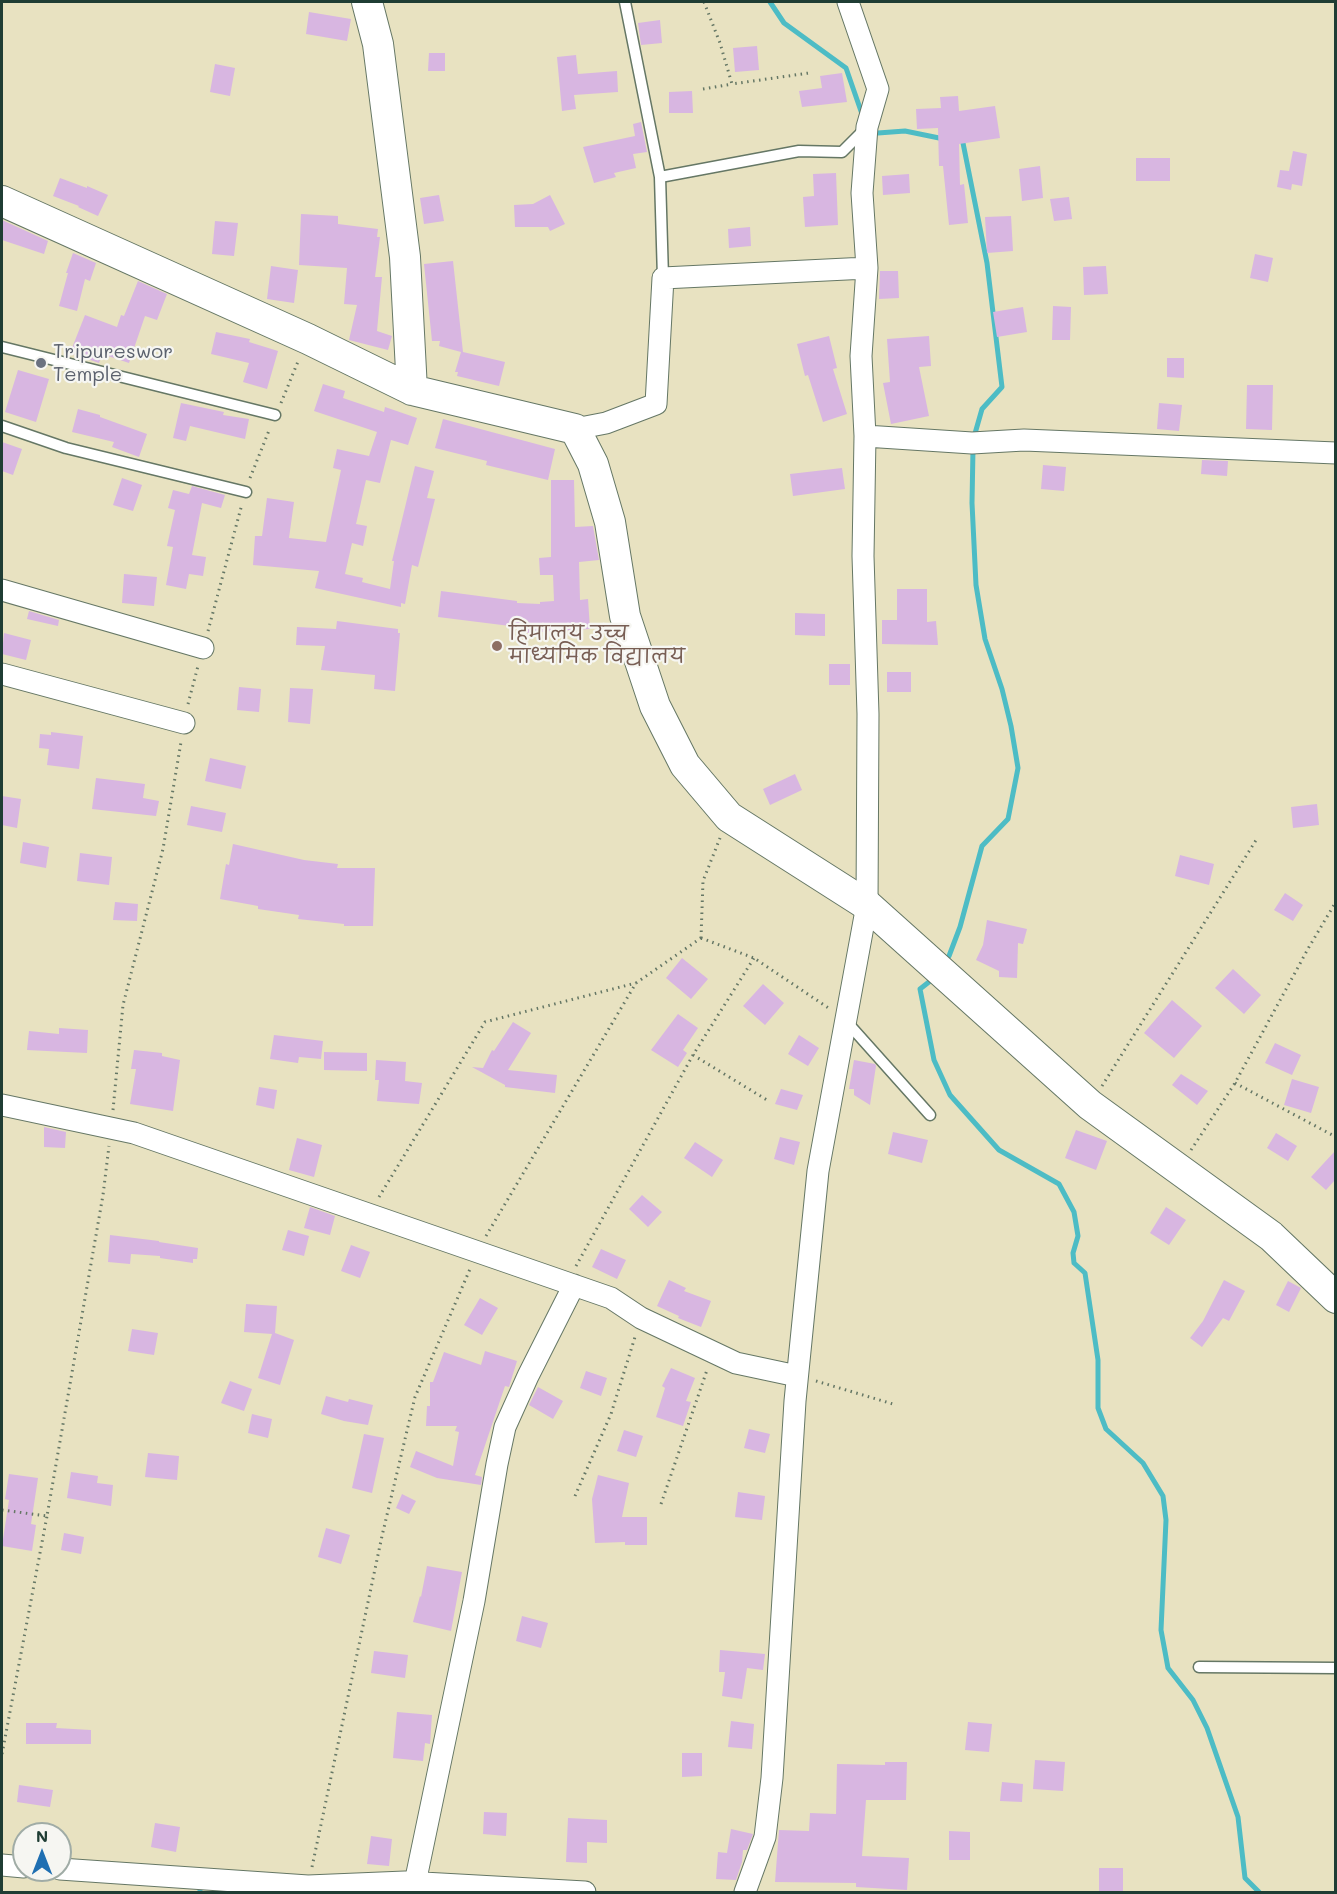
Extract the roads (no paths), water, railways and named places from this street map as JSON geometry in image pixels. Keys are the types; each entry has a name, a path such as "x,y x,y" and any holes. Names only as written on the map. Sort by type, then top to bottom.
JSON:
{"street":[{"path":"367,2 378,44 405,257 412,390"},
{"path":"745,1893 765,1837 772,1778 797,1376 818,1171 867,905 868,714 863,556 865,436 861,356 867,268 862,193 867,127 878,89 849,2"},
{"path":"2,201 308,339 412,390 575,429 606,423 656,404 663,278 867,268"},
{"path":"575,429 593,464 610,522 625,616 655,706 685,765 729,817 867,905 1090,1105 1270,1236 1335,1298"},
{"path":"865,436 972,443 1024,440 1335,453"},
{"path":"2,590 203,648"},
{"path":"2,674 184,723"},
{"path":"2,1105 134,1133 611,1298 641,1318 736,1363 797,1376"},
{"path":"408,1886 474,1602 496,1464 505,1427 571,1284"},
{"path":"72,1870 308,1886 408,1886 585,1893"}],"lane":[{"path":"625,2 660,177 663,278"},
{"path":"660,177 799,151 842,152 867,127"},
{"path":"2,347 275,415"},
{"path":"2,426 66,448 246,492"},
{"path":"845,1020 930,1115"},
{"path":"1199,1668 1335,1668"}],"waterway":[{"path":"770,2 784,23 846,68 862,114"},
{"path":"878,133 905,131 944,139"},
{"path":"962,138 987,263 1002,387 982,409 974,437"},
{"path":"949,956 960,927 982,846 1008,819 1018,768 1002,689 985,639 976,585 972,503 973,449"},
{"path":"934,978 920,989 934,1060 950,1095 999,1150 1059,1184 1074,1212 1078,1236 1073,1253 1074,1263 1085,1273 1098,1360 1098,1408 1106,1429 1143,1463 1163,1496 1166,1520 1161,1630 1168,1668 1193,1700 1207,1728 1238,1817 1245,1878 1259,1892"},
{"path":"200,1886 200,1892"}],"place":[{"name":"Tripureswor Temple","path":"41,363"},
{"name":"हिमालय उच्च माध्यमिक विद्यालय","path":"497,646"}]}
